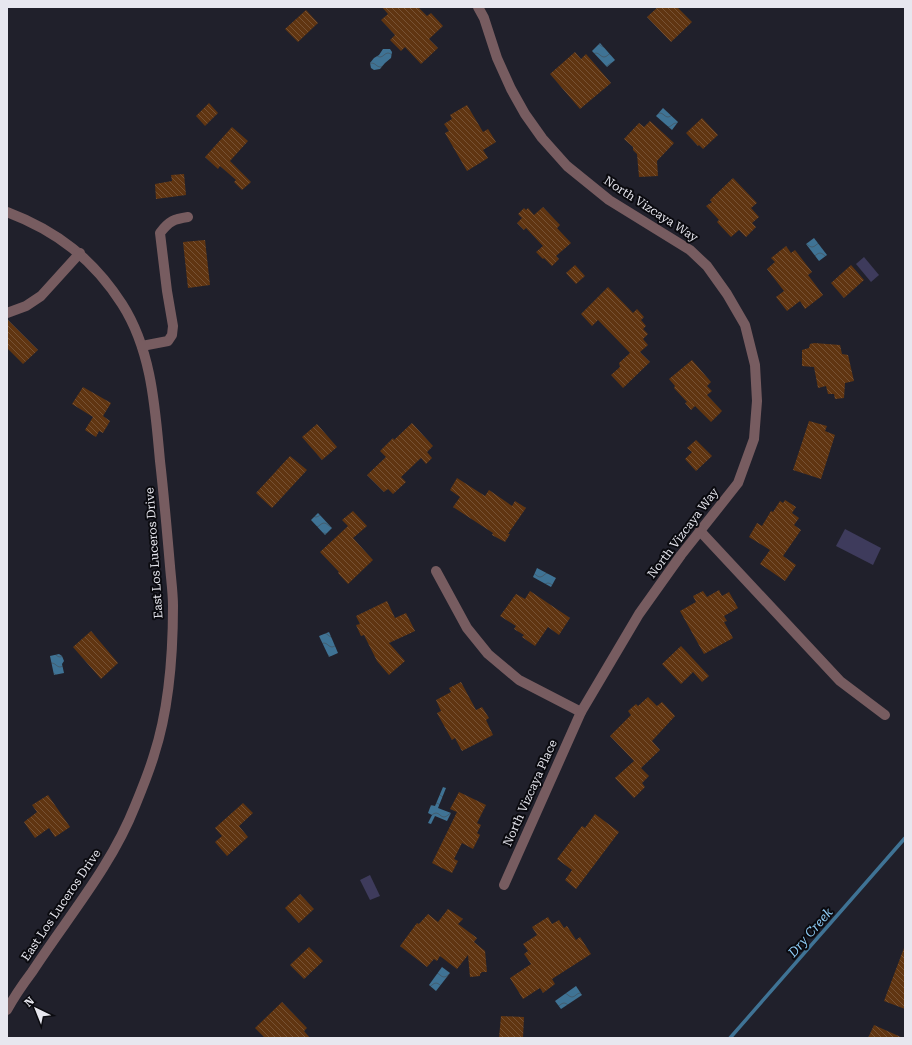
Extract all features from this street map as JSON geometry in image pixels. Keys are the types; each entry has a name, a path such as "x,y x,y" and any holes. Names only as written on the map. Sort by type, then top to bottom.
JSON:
{"street":[{"name":"North Vizcaya Way","path":"478,7 484,18 497,58 511,89 525,114 542,138 567,166 609,200 690,250 707,266 727,294 746,325 755,365 757,401 754,439 738,483 700,531 639,614 581,712"},
{"name":"East Los Luceros Drive","path":"7,212 34,223 80,253 102,276 123,305 142,346 153,395 168,532 173,605 172,649 166,703 155,754 134,809 111,856 86,895 44,953 7,1010"},
{"path":"142,346 168,341 172,335 173,326 160,233 167,223 178,218 188,217"},
{"path":"7,313 26,306 41,296 80,253"},
{"path":"700,531 840,681 885,714"},
{"path":"436,571 467,628 488,654 519,680 581,712"},
{"name":"North Vizcaya Place","path":"504,885 581,712"}],"shaded area":[{"path":"864,257 879,275 871,282 856,264"},
{"path":"845,529 881,548 873,565 836,546"},
{"path":"370,875 380,896 370,900 360,880"}],"water":[{"path":"600,43 615,60 607,67 592,51"},
{"path":"383,49 390,49 392,52 391,58 380,69 374,70 371,68 370,63"},
{"path":"663,108 678,122 672,130 656,116"},
{"path":"814,238 827,255 819,261 806,244"},
{"path":"318,513 332,528 325,535 311,520"},
{"path":"537,568 556,578 551,587 533,577"},
{"path":"329,632 338,653 329,657 319,636"},
{"path":"59,654 62,656 64,661 62,664 64,673 54,675 50,656"},
{"path":"443,787 446,788 438,808 451,813 447,821 435,816 431,824 428,823 432,815 428,813 431,805 435,806"},
{"path":"442,967 450,973 436,991 429,985"},
{"path":"576,986 582,995 561,1009 555,1001"}],"building":[{"path":"382,7 418,7 427,16 431,13 443,26 429,39 438,48 421,64 405,47 401,51 390,40 395,35 381,20 388,14"},
{"path":"658,7 677,7 692,22 671,42 647,17"},
{"path":"306,10 318,23 298,42 285,29"},
{"path":"575,52 581,59 586,54 611,83 580,109 550,74"},
{"path":"209,103 218,113 205,126 196,116"},
{"path":"467,105 483,132 488,129 496,142 483,150 488,158 467,171 445,133 449,131 444,124 452,119 450,115"},
{"path":"702,118 718,135 703,149 699,145 698,146 686,133"},
{"path":"650,121 674,143 657,161 658,176 639,177 637,154 633,150 633,147 624,139 639,123 644,127"},
{"path":"232,127 248,141 230,161 251,182 242,190 234,182 236,180 220,166 218,169 205,157"},
{"path":"184,174 186,195 156,199 155,184 172,181 171,175"},
{"path":"733,178 757,203 751,208 759,217 752,223 756,227 746,237 739,230 731,237 717,222 719,220 706,206 712,202 710,200"},
{"path":"543,207 560,225 557,228 571,243 556,256 559,259 552,266 536,252 543,246 526,228 524,230 517,223 522,218 518,214 524,208 526,210 528,208 534,215"},
{"path":"205,240 210,285 188,288 183,242"},
{"path":"786,246 791,253 795,250 812,272 808,275 823,295 805,309 800,301 787,311 776,297 784,291 767,269 775,262 771,258"},
{"path":"575,265 585,276 576,284 566,273"},
{"path":"851,265 864,280 844,298 831,283"},
{"path":"608,287 633,313 637,309 644,317 641,320 646,326 643,329 648,334 643,339 648,345 640,352 650,362 623,388 611,375 620,367 619,363 630,353 598,320 592,326 581,314"},
{"path":"7,319 38,350 23,364 7,348"},
{"path":"810,344 840,345 842,354 848,355 854,381 845,383 844,398 835,399 834,394 828,394 826,386 818,388 814,367 802,366 802,350 809,348"},
{"path":"692,360 711,382 707,386 712,391 707,395 722,411 711,422 695,406 691,410 685,403 687,402 674,388 675,386 669,379"},
{"path":"83,387 111,403 103,416 110,421 103,433 99,431 96,437 85,430 93,417 72,404"},
{"path":"809,421 827,426 825,431 835,435 821,479 793,470"},
{"path":"412,423 433,446 427,452 432,458 426,464 421,458 401,477 406,482 393,494 388,489 384,492 367,475 386,457 380,451 393,438 394,440"},
{"path":"317,424 337,447 322,460 302,437"},
{"path":"696,440 712,456 696,471 685,459 692,452 687,448"},
{"path":"290,456 307,470 272,508 256,493"},
{"path":"457,478 485,496 489,490 512,506 515,501 526,508 508,534 510,534 505,542 492,535 493,533 453,507 460,497 450,490"},
{"path":"785,500 796,507 792,513 799,518 794,525 801,530 783,556 796,565 785,581 760,564 770,550 749,537 757,523 762,526 771,511 773,512 780,501 783,503"},
{"path":"353,511 367,526 353,538 373,560 348,584 320,552 348,526 342,520"},
{"path":"719,590 722,596 729,592 738,608 724,616 727,621 724,622 733,638 704,654 680,611 696,602 693,596 703,591 707,597"},
{"path":"530,591 570,618 559,635 548,627 535,646 522,637 524,635 514,629 516,626 500,616 516,594 525,599"},
{"path":"387,601 395,618 406,613 415,631 389,643 405,661 389,675 377,661 364,635 361,636 356,625 360,624 356,616"},
{"path":"91,631 118,663 101,679 73,647"},
{"path":"681,646 709,676 702,682 693,672 681,684 662,664"},
{"path":"461,682 476,710 482,707 489,718 486,720 493,735 462,751 455,738 452,740 437,713 441,711 436,700 451,692 449,688"},
{"path":"648,697 657,706 662,702 675,716 652,741 660,750 641,768 649,776 642,783 645,787 634,798 615,778 634,761 610,736 631,715 628,711 636,704 638,706"},
{"path":"459,792 486,805 477,823 481,825 477,833 480,835 473,849 462,843 454,859 458,861 452,873 432,863 457,812 450,809"},
{"path":"48,795 70,827 55,837 49,828 35,838 24,822 37,812 32,805"},
{"path":"243,803 253,813 239,826 248,837 227,856 215,842 222,836 215,828"},
{"path":"595,814 619,832 576,889 565,880 572,870 557,859 582,826 585,828"},
{"path":"300,894 314,909 299,923 285,908"},
{"path":"448,909 463,919 458,924 477,938 474,942 485,951 487,972 482,972 480,976 470,977 468,955 457,969 440,956 437,961 434,959 427,967 400,946 417,923 419,924 428,914 438,922"},
{"path":"548,917 552,924 559,920 564,928 567,926 576,940 580,937 591,954 552,979 555,984 543,993 540,988 523,999 510,978 531,964 524,954 528,951 523,944 537,935 532,927"},
{"path":"309,947 323,961 304,979 290,965"},
{"path":"905,948 905,1009 884,1001"},
{"path":"282,1002 307,1028 304,1031 310,1038 265,1038 255,1028"},
{"path":"501,1016 524,1017 523,1038 499,1038"},
{"path":"874,1025 903,1038 868,1038"}],"waterway":[{"name":"Dry Creek","path":"730,1038 905,838"}]}
